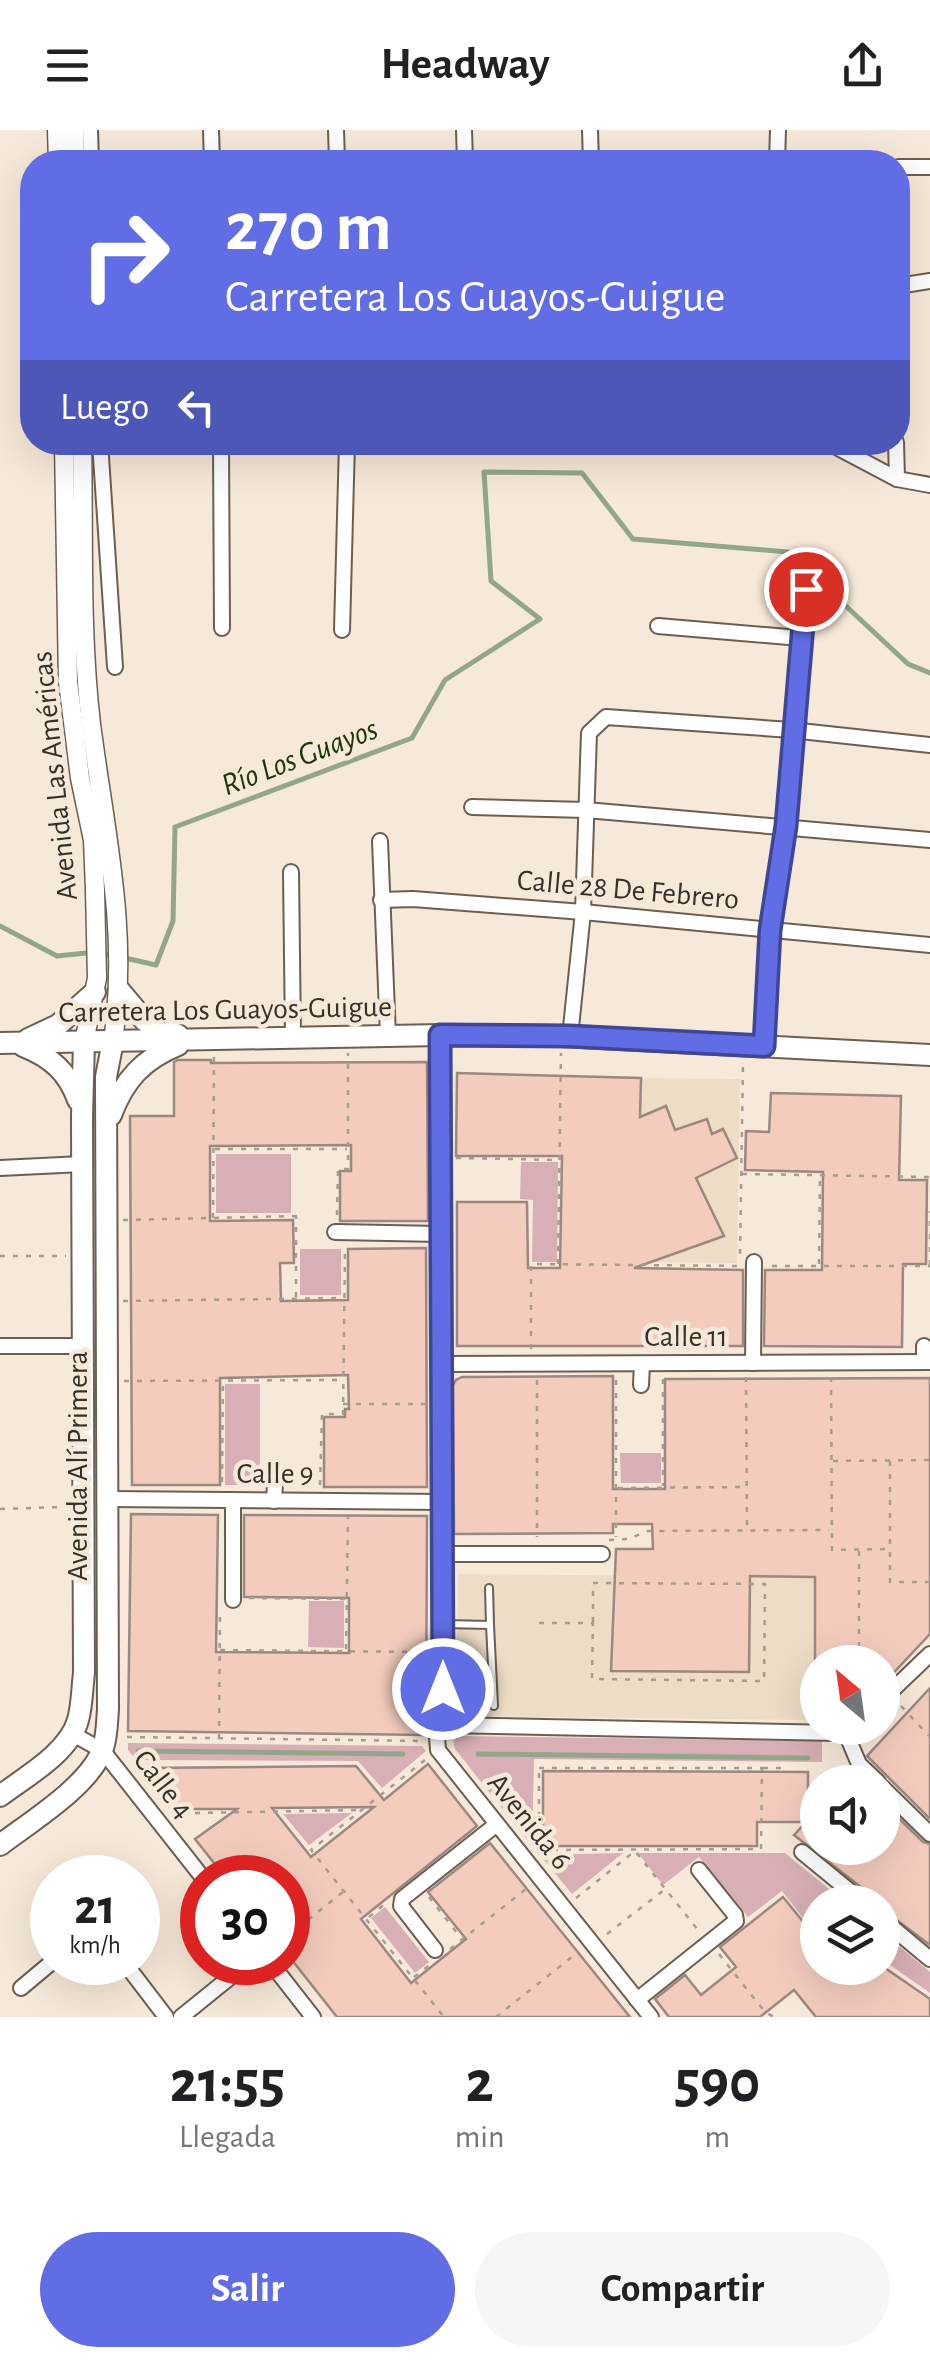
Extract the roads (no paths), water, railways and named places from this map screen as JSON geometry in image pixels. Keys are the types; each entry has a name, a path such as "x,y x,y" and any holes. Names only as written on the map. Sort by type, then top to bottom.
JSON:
{"main road":[{"path":"119,983 145,1021 160,1030 204,1039"},
{"path":"8,1043 58,1025 96,985"},
{"name":"Carretera Los Guayos-Guigue","path":"8,1043 566,1036 930,1055"},
{"path":"106,1131 116,1102 138,1068 155,1055 204,1039"},
{"name":"Avenida Alí Primera","path":"104,1744 108,1709 106,1077 113,1041"},
{"name":"Avenida Alí Primera","path":"73,1734 84,1674 84,1042"},
{"path":"8,1043 46,1056 62,1070 73,1087 82,1116"},
{"path":"0,1796 73,1734"},
{"path":"0,1845 80,1782 104,1744"}],"street":[{"name":"Avenida Las Américas","path":"64,455 68,682 80,778 93,840 95,890 96,985 84,1042"},
{"name":"Avenida Las Américas","path":"82,455 86,659 116,890 119,983 113,1041"},
{"path":"101,455 115,667"},
{"path":"221,455 222,628"},
{"path":"342,630 347,455"},
{"path":"851,455 897,479 930,485"},
{"path":"896,455 897,479"},
{"path":"754,1046 786,826 806,589"},
{"path":"658,626 800,638"},
{"path":"566,1036 583,912 590,733 606,717 792,730 930,745"},
{"path":"472,807 586,810 930,840"},
{"path":"380,840 388,1036"},
{"path":"292,872 293,1038"},
{"name":"Calle 28 De Febrero","path":"381,900 583,912 930,945"},
{"path":"440,1035 441,1158 447,1181 441,1234 443,1726 800,1730"},
{"path":"0,1168 82,1164"},
{"path":"339,1232 441,1234"},
{"path":"750,1363 754,1264"},
{"path":"0,1346 83,1346"},
{"name":"Calle 11","path":"442,1364 831,1363 926,1357"},
{"path":"641,1386 642,1364"},
{"path":"274,1484 274,1501"},
{"name":"Calle 9","path":"108,1500 442,1502"},
{"path":"227,1501 229,1598"},
{"path":"442,1554 602,1554"},
{"path":"900,1684 929,1658"},
{"name":"Avenida 6","path":"443,1726 438,1745 651,2017"},
{"name":"Calle 4","path":"73,1734 104,1744 186,1855"},
{"path":"900,1805 930,1834"},
{"path":"441,1952 401,1906 402,1899 497,1824"},
{"path":"818,1865 842,1885"},
{"path":"637,2000 736,1918 699,1870"},
{"path":"900,1934 930,1959"},
{"path":"21,1988 30,1980"},
{"path":"142,1985 166,2017"},
{"path":"181,2017 221,1985"},
{"path":"288,1985 313,2017"}],"lane":[{"path":"489,1588 494,1706"},
{"path":"442,1624 490,1625"}],"waterway":[{"name":"Río Los Guayos","path":"125,958 156,965 173,921 175,827 412,738 445,680 540,619 491,581 484,472 582,473 633,539 788,552 908,664 930,673"},
{"name":"Río Los Guayos","path":"0,926 57,956 96,952 114,956"},
{"path":"138,1751 403,1754"},
{"path":"478,1754 808,1758"}]}
